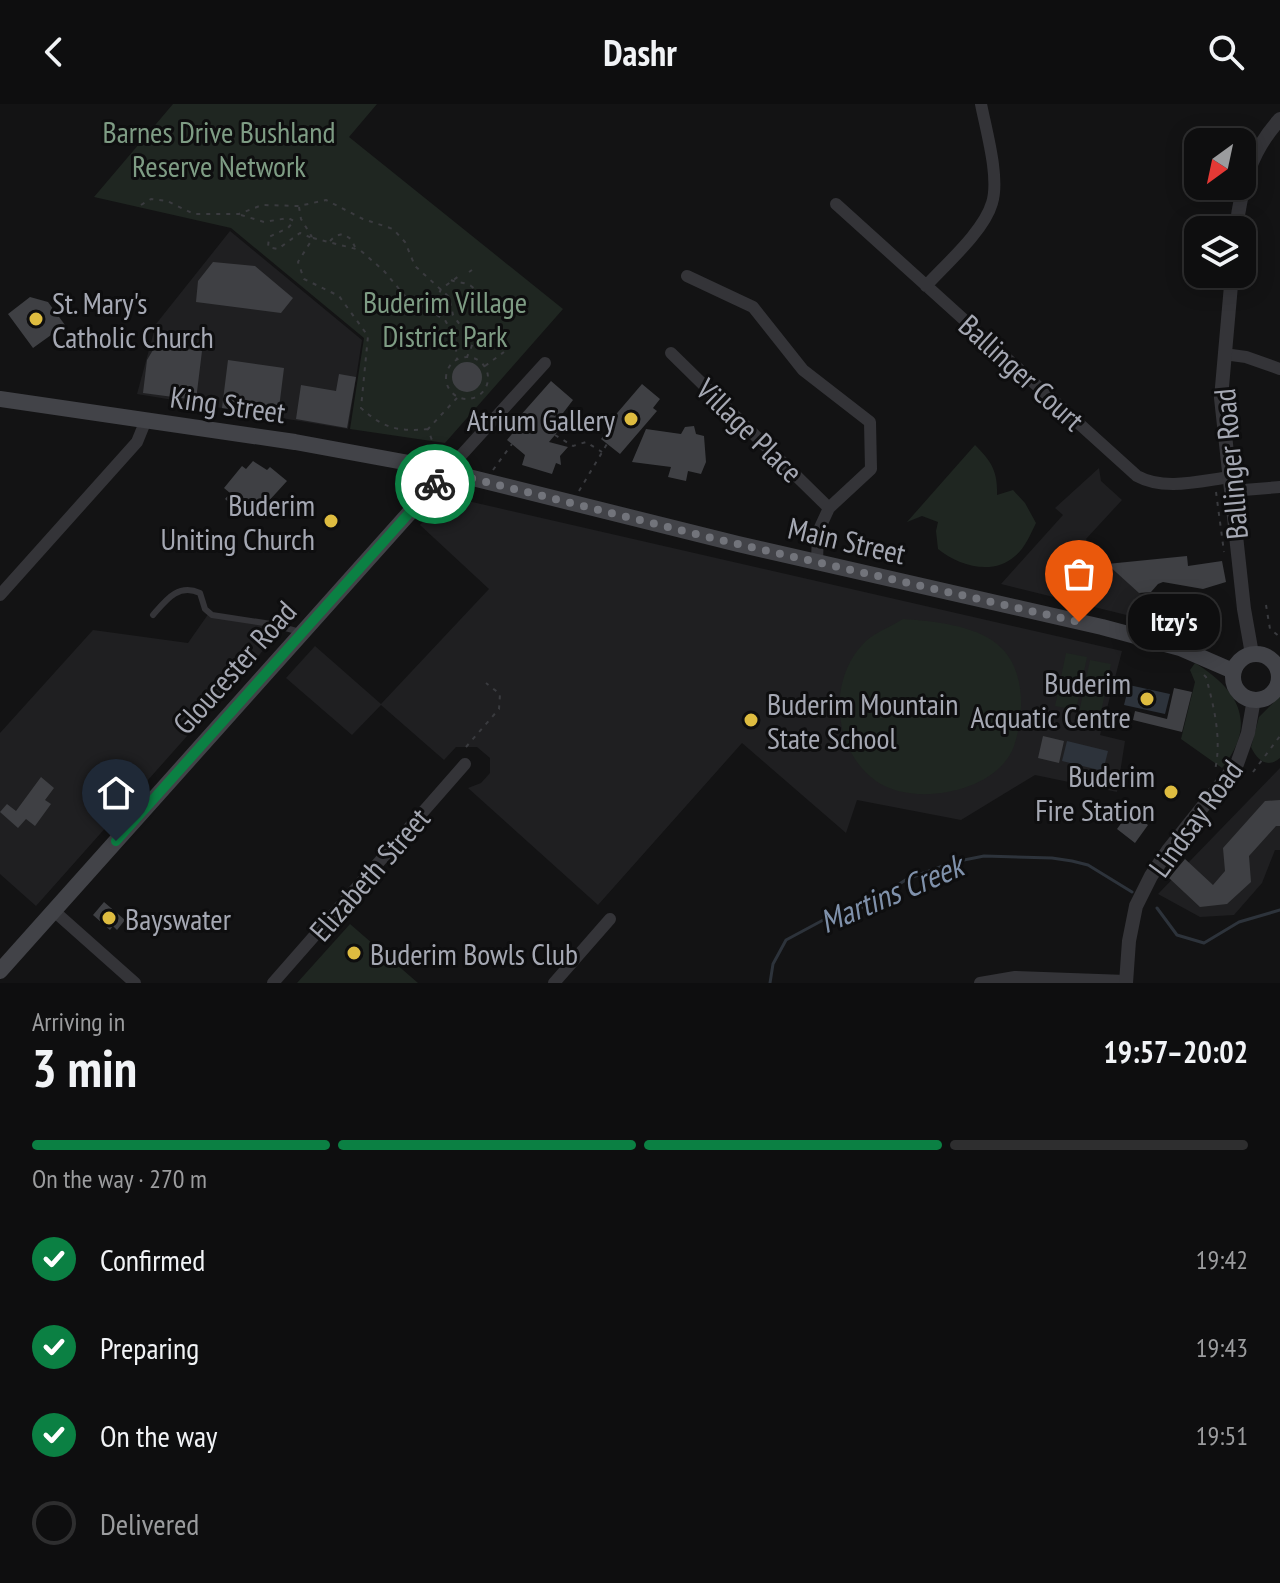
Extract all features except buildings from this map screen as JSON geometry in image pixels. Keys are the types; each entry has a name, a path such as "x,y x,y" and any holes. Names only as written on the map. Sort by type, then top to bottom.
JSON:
{"main road":[{"name":"King Street","path":"0,399 295,442 446,472"},
{"name":"Main Street","path":"446,472 1167,644 1233,671"},
{"name":"Gloucester Road","path":"0,971 446,472"},
{"path":"1252,654 1265,656 1272,661 1279,677 1270,695 1254,699 1238,692 1233,671 1241,658 1252,654"}],"street":[{"path":"926,286 983,222 993,201 994,179 981,104"},
{"path":"1238,216 1244,182 1252,159 1280,119"},
{"name":"Ballinger Court","path":"836,204 1137,476 1150,483 1280,487"},
{"path":"687,276 753,307 803,370 870,422 871,469 829,508 818,532 817,562"},
{"name":"Ballinger Road","path":"1231,288 1221,398 1226,486 1252,654"},
{"name":"Village Place","path":"671,353 829,508"},
{"path":"1224,354 1246,357 1280,369"},
{"path":"446,472 545,363"},
{"path":"0,595 137,442 146,420"},
{"name":"Lindsay Road","path":"1126,982 1136,906 1169,849 1237,764 1248,733 1254,699"},
{"name":"Elizabeth Street","path":"273,983 465,764"},
{"path":"54,911 135,983"},
{"path":"554,983 610,919"},
{"path":"980,983 1015,977 1126,982"}],"lane":[{"path":"153,615 176,592 191,589 200,593 205,609 212,615 271,624 303,633"}],"path":[{"path":"141,205 151,199 167,201 194,214 239,214 264,222 288,218 294,221"},
{"path":"239,214 262,205 299,206 326,200 363,219 393,229 405,242 415,266 449,297 453,315 473,343 467,357"},
{"path":"299,206 301,219 313,238"},
{"path":"301,219 269,237 268,247 278,249 300,233 355,248 384,271 405,296 445,320 455,338 457,360"},
{"path":"329,242 343,234 351,239 355,248"},
{"path":"313,238 298,262 304,279 339,296 368,336 361,408 377,423 406,431 428,429 458,397"},
{"path":"432,312 441,289 459,276"},
{"path":"451,280 470,285 477,296 484,299 501,298"},
{"path":"484,366 504,352"},
{"path":"473,358 484,366 488,379 483,391 472,398 458,397 452,393 446,380 449,367 457,360 473,358"},
{"path":"428,429 435,449"},
{"path":"555,435 573,446 586,442 602,452"},
{"path":"492,471 512,444"},
{"path":"578,492 607,444"},
{"path":"1224,552 1226,486"},
{"path":"1266,605 1270,629 1280,637"},
{"path":"1198,670 1206,677 1212,700 1218,755 1214,771"},
{"path":"466,747 499,709 500,694 486,683"},
{"path":"1253,772 1280,736"}],"shaded area":[{"path":"230,231 362,340 348,429 137,394 156,324"},
{"path":"1099,468 1101,481 1122,500 1086,539 1112,568 1171,621 1171,626 1001,584 1063,515 1055,508"},
{"name":"Buderim Mountain State School","path":"446,496 1122,651 1100,735 1125,741 1117,792 1035,775 961,820 857,800 846,833 742,743 598,905 468,788 481,783 490,773 490,758 477,747 456,747 444,760 381,705 352,735 286,678 315,646 381,704 489,589 420,525"},
{"path":"209,613 284,627 36,906 0,874 0,733 93,630 188,643"},
{"name":"Buderim Acquatic Centre","path":"1129,685 1170,694 1165,714 1124,705"},
{"path":"1067,741 1108,751 1103,771 1062,761"},
{"path":"1280,768 1280,850 1275,850 1262,883 1234,915 1200,917 1158,894"}],"green space":[{"name":"Buderim Village District Park","path":"173,104 377,104 349,137 563,309 445,443 350,429 364,338 231,228 94,197"},
{"path":"975,445 992,467 997,495 1013,490 1025,503 1036,523 1019,553 997,566 966,564 946,555 938,549 938,522 922,516 907,522"},
{"path":"903,619 977,632 997,644 1013,665 1018,678 1021,706 1014,746 1005,762 991,775 973,784 932,794 892,789 861,768 850,751 840,713 840,693 845,674 853,656 866,641"},
{"path":"1066,653 1087,657 1076,710 1055,706"},
{"path":"1090,660 1111,664 1100,717 1079,713"},
{"path":"1195,663 1223,685 1238,709 1241,723 1239,737 1222,768 1181,739 1195,682 1190,670"},
{"path":"1280,696 1280,758 1267,763 1256,756 1251,747 1259,717"},
{"name":"Buderim Bowls Club","path":"350,924 418,983 297,983"}],"waterway":[{"name":"Martins Creek","path":"770,983 773,964 786,940 840,911 864,907 907,879 954,862 984,856 1072,861 1088,865 1132,892"},
{"name":"Martins Creek","path":"1157,908 1177,935 1204,943 1239,922 1280,910"}],"way so far":[{"path":"435,484 446,472 720,540 1079,622"}],"place":[{"name":"St. Mary's Catholic Church","path":"36,319"},
{"name":"Atrium Gallery","path":"631,419"},
{"name":"Buderim Uniting Church","path":"331,521"},
{"name":"Itzy's","path":"1079,622"},
{"name":"Buderim Acquatic Centre","path":"1147,699"},
{"name":"Buderim Mountain State School","path":"751,720"},
{"name":"Buderim Fire Station","path":"1171,792"},
{"name":"Bayswater","path":"109,918"},
{"name":"Buderim Bowls Club","path":"354,953"}],"route":[{"path":"116,841 435,484"}],"park label":[{"name":"Barnes Drive Bushland Reserve Network","path":"219,148"}]}
